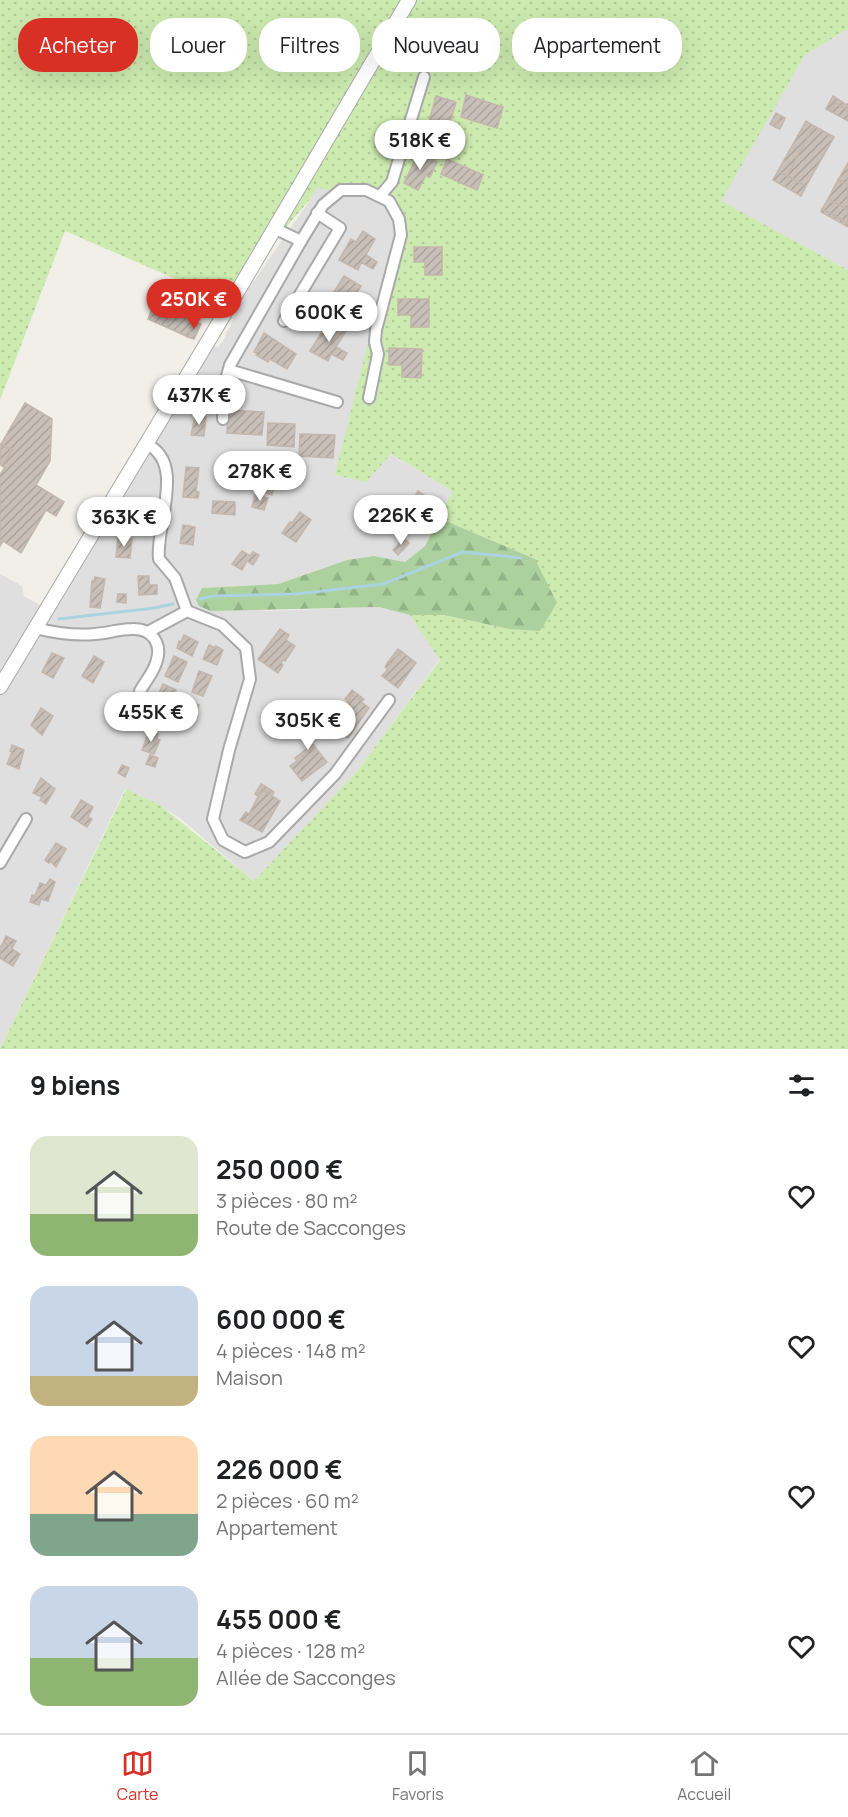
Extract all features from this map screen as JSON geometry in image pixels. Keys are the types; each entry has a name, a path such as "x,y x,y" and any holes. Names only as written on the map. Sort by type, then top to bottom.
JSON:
{"street":[{"path":"0,687 409,0"},
{"path":"380,196 392,182 424,77"},
{"path":"223,419 225,383 229,370 317,213 323,205 342,190 366,190 380,196 389,201 399,219 401,235 376,330 375,342 378,354 369,398"},
{"path":"284,321 340,228 317,213"},
{"path":"280,231 301,241"},
{"path":"229,370 337,402"},
{"path":"146,444 158,451 168,471 159,559 175,578 187,611 222,625 246,648 250,679 229,750 213,819 223,840 245,852 268,842 335,774 388,700"},
{"path":"148,632 187,611"},
{"path":"35,628 70,634 95,634 134,628 148,632 157,643 158,656 156,665 140,691"},
{"path":"0,863 26,819"}],"shaded area":[{"path":"498,0 492,18 480,18"},
{"path":"848,29 848,270 720,201 805,55"},
{"path":"426,72 473,72 335,475 366,482 390,454 452,491 425,546 405,562 374,556 347,560 278,584 203,588 266,611 379,607 410,615 440,659 357,771 254,881 181,819 160,805 125,789 0,1049 0,574 22,586 24,596 54,613 213,346 218,347 223,341 245,294 312,197 321,177"}],"green space":[{"path":"0,0 848,0 848,29 805,55 721,201 848,270 848,1049 0,1049 126,789 160,805 254,881 357,771 440,660 410,615 444,615 509,629 535,559 439,518 452,491 391,454 366,482 335,475 400,215 378,197 334,192 317,187 312,197 224,300 65,231 0,400"},
{"path":"439,518 535,559 557,603 540,631 509,629 444,615 410,615 379,607 211,611 199,606 196,600 202,588 278,584 347,560 374,556 405,562 425,546"}],"building":[{"path":"466,95 503,107 497,128 461,117"},
{"path":"436,96 456,102 451,120 446,119 442,134 427,129"},
{"path":"833,96 847,105 845,109 835,103 830,111 826,109"},
{"path":"835,103 845,109 848,103 848,121 830,111"},
{"path":"776,113 781,116 775,127 770,124"},
{"path":"781,116 785,118 780,129 775,127"},
{"path":"806,121 814,126 787,176 778,171"},
{"path":"814,126 834,137 806,186 787,176"},
{"path":"419,152 437,162 430,177 426,175 418,190 404,183"},
{"path":"447,159 483,175 477,190 441,174"},
{"path":"848,163 848,185 838,180"},
{"path":"778,171 806,186 801,196 773,180"},
{"path":"838,180 848,185 848,210 828,199"},
{"path":"828,199 848,210 848,223 822,209"},
{"path":"822,209 848,223 848,227 821,212"},
{"path":"363,231 375,239 366,255 377,262 373,269 361,262 358,270 339,260 351,239 356,242"},
{"path":"414,247 442,247 442,275 425,275 425,262 414,262"},
{"path":"344,276 361,286 352,301 363,308 359,315 347,308 343,316 325,306"},
{"path":"398,299 429,299 429,327 411,327 411,315 398,315"},
{"path":"154,304 173,312 166,327 148,319"},
{"path":"173,312 194,321 188,337 166,327"},
{"path":"194,321 201,324 194,339 188,337"},
{"path":"328,322 346,331 336,347 347,353 343,360 331,354 328,361 310,351"},
{"path":"264,333 296,354 287,369 270,359 268,362 254,352"},
{"path":"389,348 422,349 421,378 402,377 402,365 389,365"},
{"path":"25,403 52,419 50,461 36,485 64,502 56,516 46,510 21,553 3,541 0,546 0,475 5,467 2,466 12,450 1,444"},
{"path":"228,410 264,412 262,435 227,433"},
{"path":"195,416 206,417 204,436 191,435"},
{"path":"268,423 295,424 294,447 267,445"},
{"path":"300,434 335,435 333,458 299,456"},
{"path":"1,444 12,450 2,466 0,464"},
{"path":"186,467 199,468 196,492 199,492 198,498 183,497"},
{"path":"263,479 276,483 272,495 260,491"},
{"path":"418,491 428,498 420,510 410,504"},
{"path":"255,495 268,498 264,510 252,507"},
{"path":"213,501 235,502 235,515 212,513"},
{"path":"139,506 152,508 150,527 137,525"},
{"path":"300,512 311,520 296,542 282,533"},
{"path":"183,525 195,527 193,545 180,543"},
{"path":"118,538 132,539 130,558 116,557"},
{"path":"404,538 409,543 398,555 393,550"},
{"path":"242,551 250,556 253,552 259,555 253,565 247,561 242,570 232,564"},
{"path":"138,576 149,576 149,585 157,585 157,594 139,595"},
{"path":"95,577 105,579 100,608 90,607 92,581"},
{"path":"118,594 126,594 126,603 117,602"},
{"path":"280,629 289,635 286,640 295,646 285,661 281,663 283,665 278,673 258,659"},
{"path":"184,635 198,642 192,656 177,648"},
{"path":"209,645 223,650 217,665 203,659"},
{"path":"398,649 401,651 391,664 388,662"},
{"path":"401,651 416,663 398,688 382,676 388,669 385,667 388,662 391,664"},
{"path":"52,653 64,658 53,678 42,672"},
{"path":"94,656 104,662 93,683 82,676"},
{"path":"174,656 187,662 178,682 165,676"},
{"path":"199,671 212,676 203,696 192,692"},
{"path":"163,684 176,690 168,709 158,705 157,698"},
{"path":"352,690 361,697 359,700 352,695 347,701 345,699"},
{"path":"352,695 359,700 361,697 364,699 361,702 369,708 348,738 328,724 334,716 337,719"},
{"path":"186,700 199,705 191,725 180,721 182,715 180,714"},
{"path":"41,708 53,716 42,735 31,725"},
{"path":"152,731 158,734 157,739 160,740 154,754 142,750 148,734 151,735"},
{"path":"313,744 315,747 303,757 300,754"},
{"path":"12,745 24,750 19,769 7,764"},
{"path":"315,747 327,762 302,781 290,766 297,761 295,758 300,754 303,757"},
{"path":"150,755 158,758 155,767 146,764"},
{"path":"122,765 129,768 125,777 118,773"},
{"path":"41,778 55,789 46,804 40,800 42,797 33,793"},
{"path":"261,784 271,790 269,794 262,789 258,796 255,794"},
{"path":"262,789 269,794 271,790 274,792 272,796 280,801 262,832 240,820 246,812 249,814"},
{"path":"81,800 93,807 88,817 92,819 87,827 71,817"},
{"path":"56,843 66,849 56,867 50,861 49,863 45,860"},
{"path":"50,879 55,882 48,901 41,899 39,905 30,902 40,883 46,885"},
{"path":"6,936 16,941 13,946 3,943"},
{"path":"3,943 13,946 12,949 20,954 13,966 0,958 0,948"}],"waterway":[{"path":"200,599 213,596 297,594 383,584 463,552 521,558"},
{"path":"59,619 173,604"}]}
